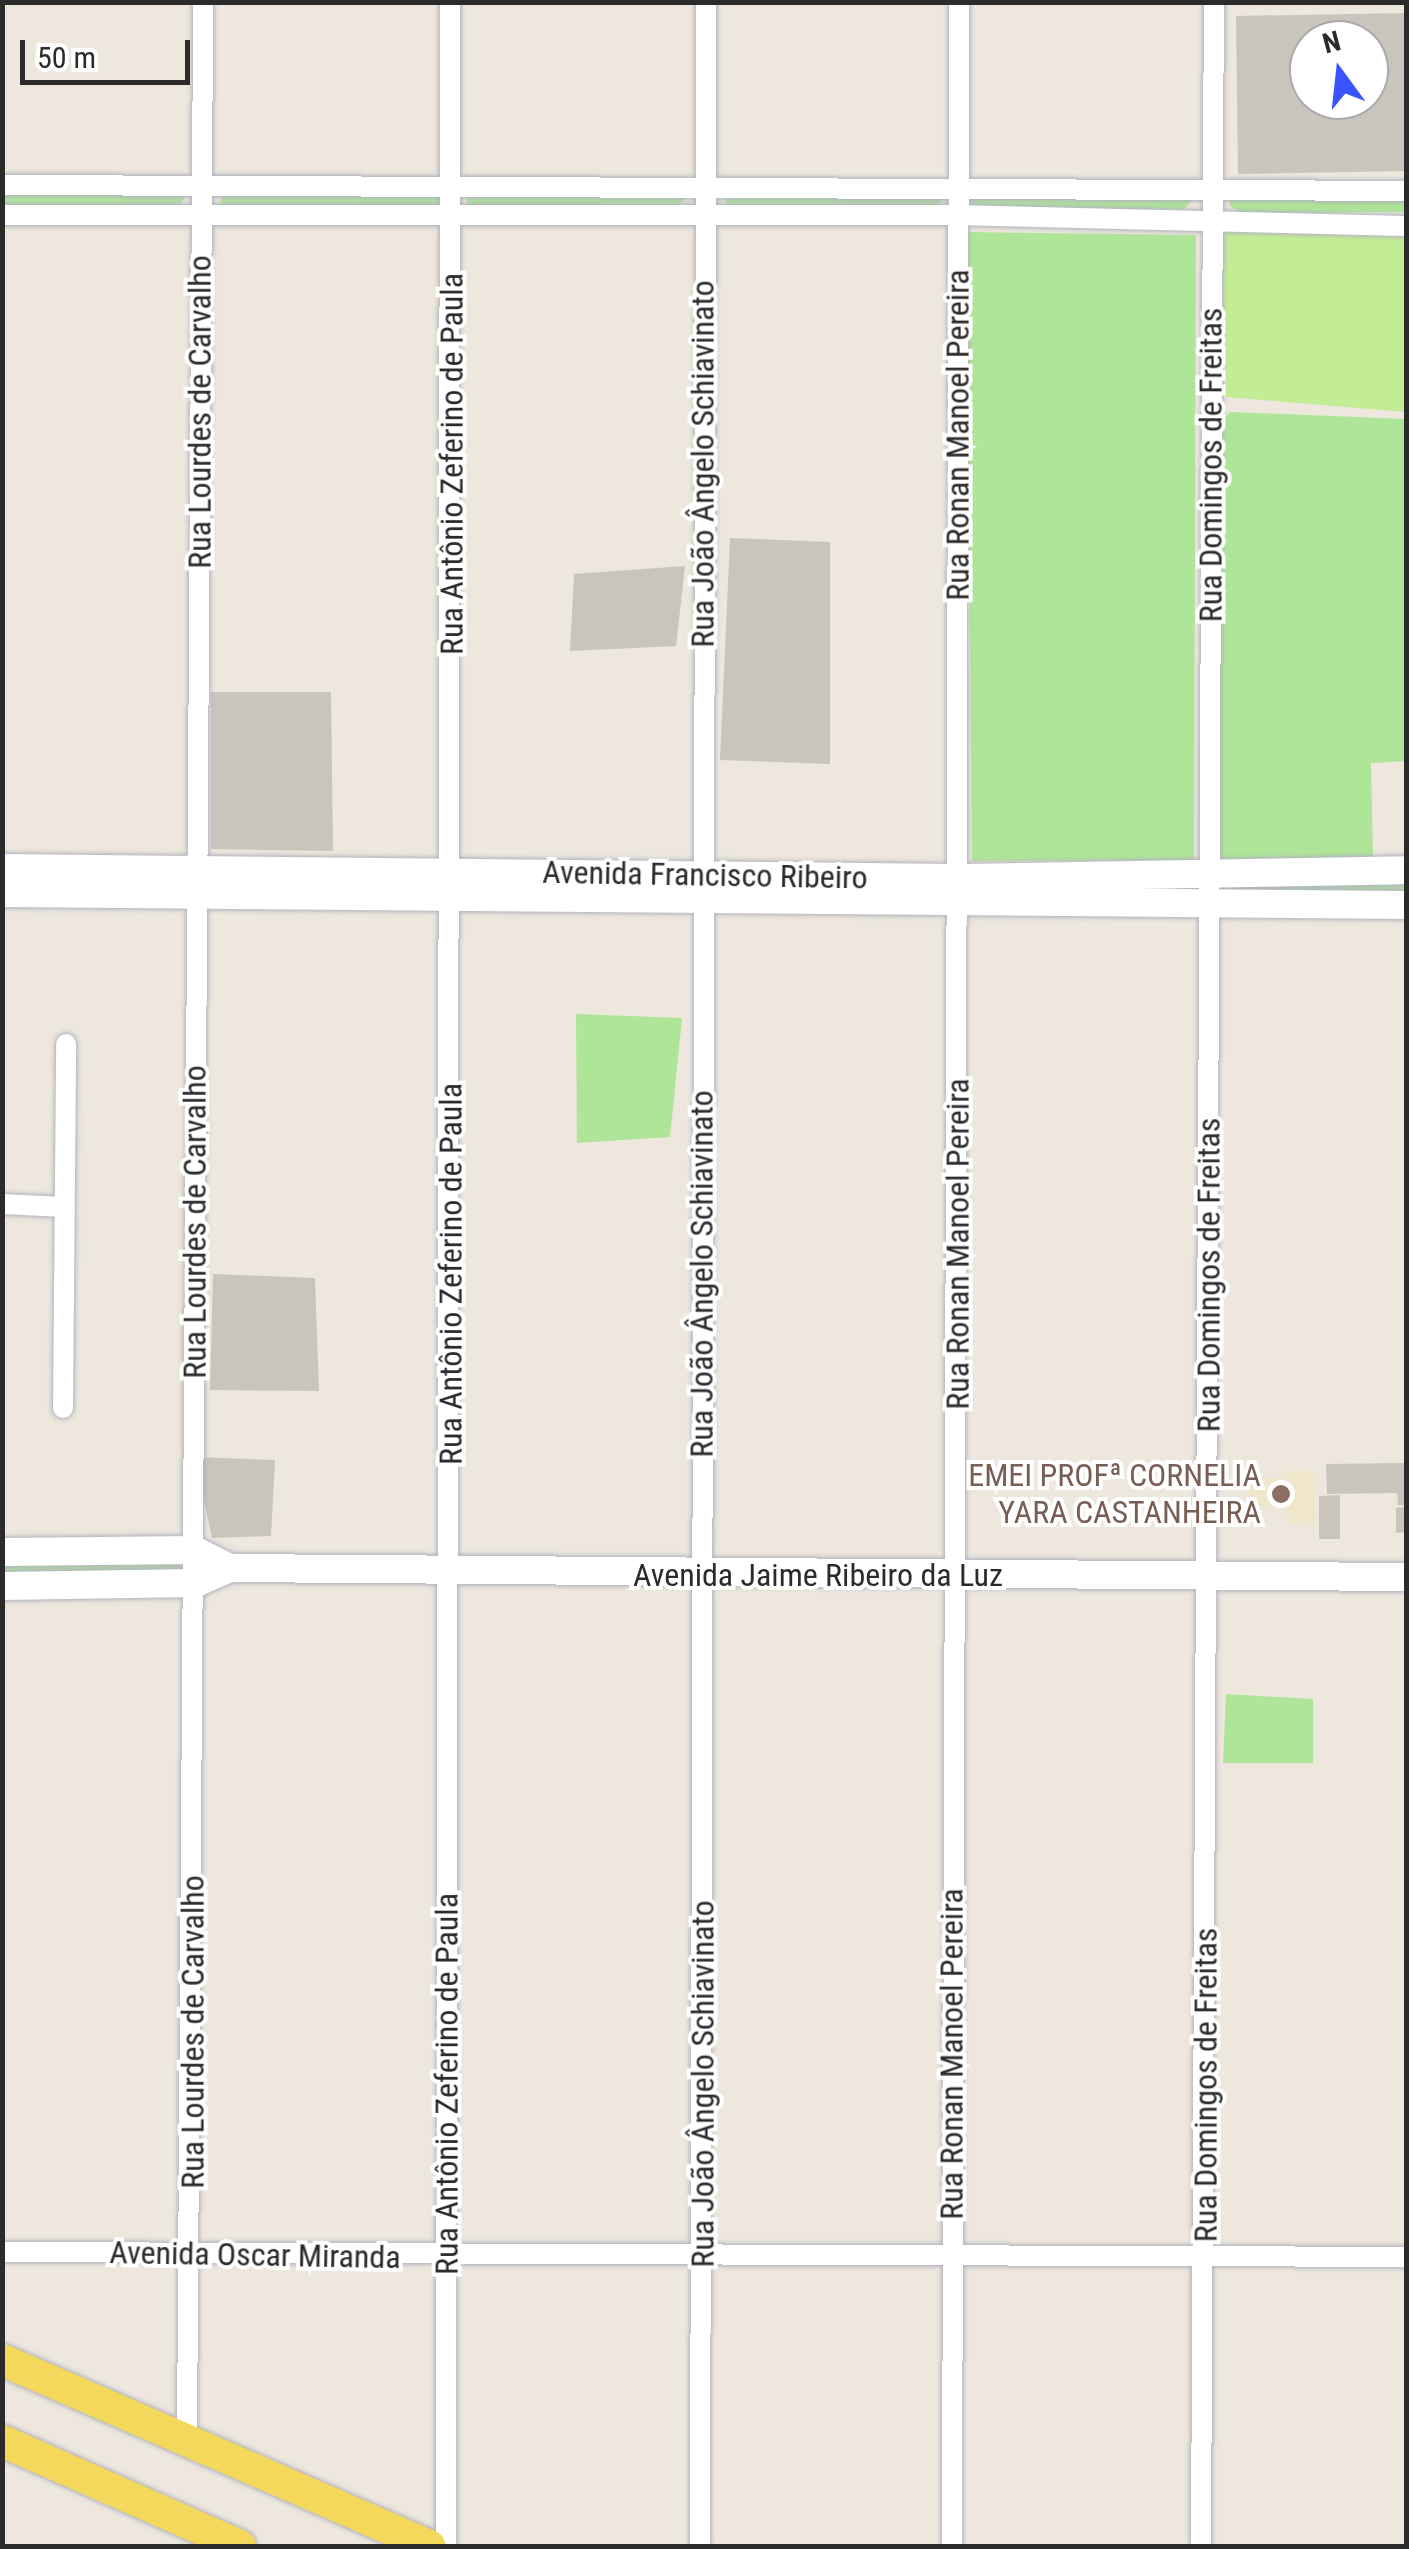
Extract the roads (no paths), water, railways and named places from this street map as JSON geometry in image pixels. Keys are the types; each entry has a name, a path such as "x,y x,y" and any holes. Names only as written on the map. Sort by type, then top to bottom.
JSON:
{"main road":[{"path":"2,2360 429,2546"},
{"path":"2,2441 240,2546"}],"street":[{"name":"Rua Lourdes de Carvalho","path":"187,2441 196,1583 196,866 203,2"},
{"name":"Rua Antônio Zeferino de Paula","path":"446,2546 453,869 450,2"},
{"name":"Rua João Ângelo Schiavinato","path":"700,2546 706,2"},
{"name":"Rua Ronan Manoel Pereira","path":"952,2546 950,2256 961,891 956,216 960,2"},
{"name":"Rua Domingos de Freitas","path":"1202,2546 1214,2"},
{"path":"2,184 1406,191"},
{"path":"2,215 956,216 1406,226"},
{"name":"Avenida Francisco Ribeiro","path":"2,868 453,869 702,890"},
{"name":"Avenida Francisco Ribeiro","path":"961,891 1209,875 1406,870"},
{"path":"1351,871 1351,906"},
{"name":"Avenida Francisco Ribeiro","path":"2,894 196,894 452,901 702,890 961,891 1210,908 1406,905"},
{"path":"63,1408 66,1044"},
{"path":"2,1204 64,1207"},
{"name":"Avenida Jaime Ribeiro da Luz","path":"2,1552 194,1550 230,1568"},
{"name":"Avenida Jaime Ribeiro da Luz","path":"2,1586 196,1583 230,1568 702,1576 1406,1577"},
{"name":"Avenida Oscar Miranda","path":"2,2252 703,2259 1204,2252 1406,2258"}],"place":[{"name":"EMEI PROFª CORNELIA YARA CASTANHEIRA","path":"1281,1494"}]}
